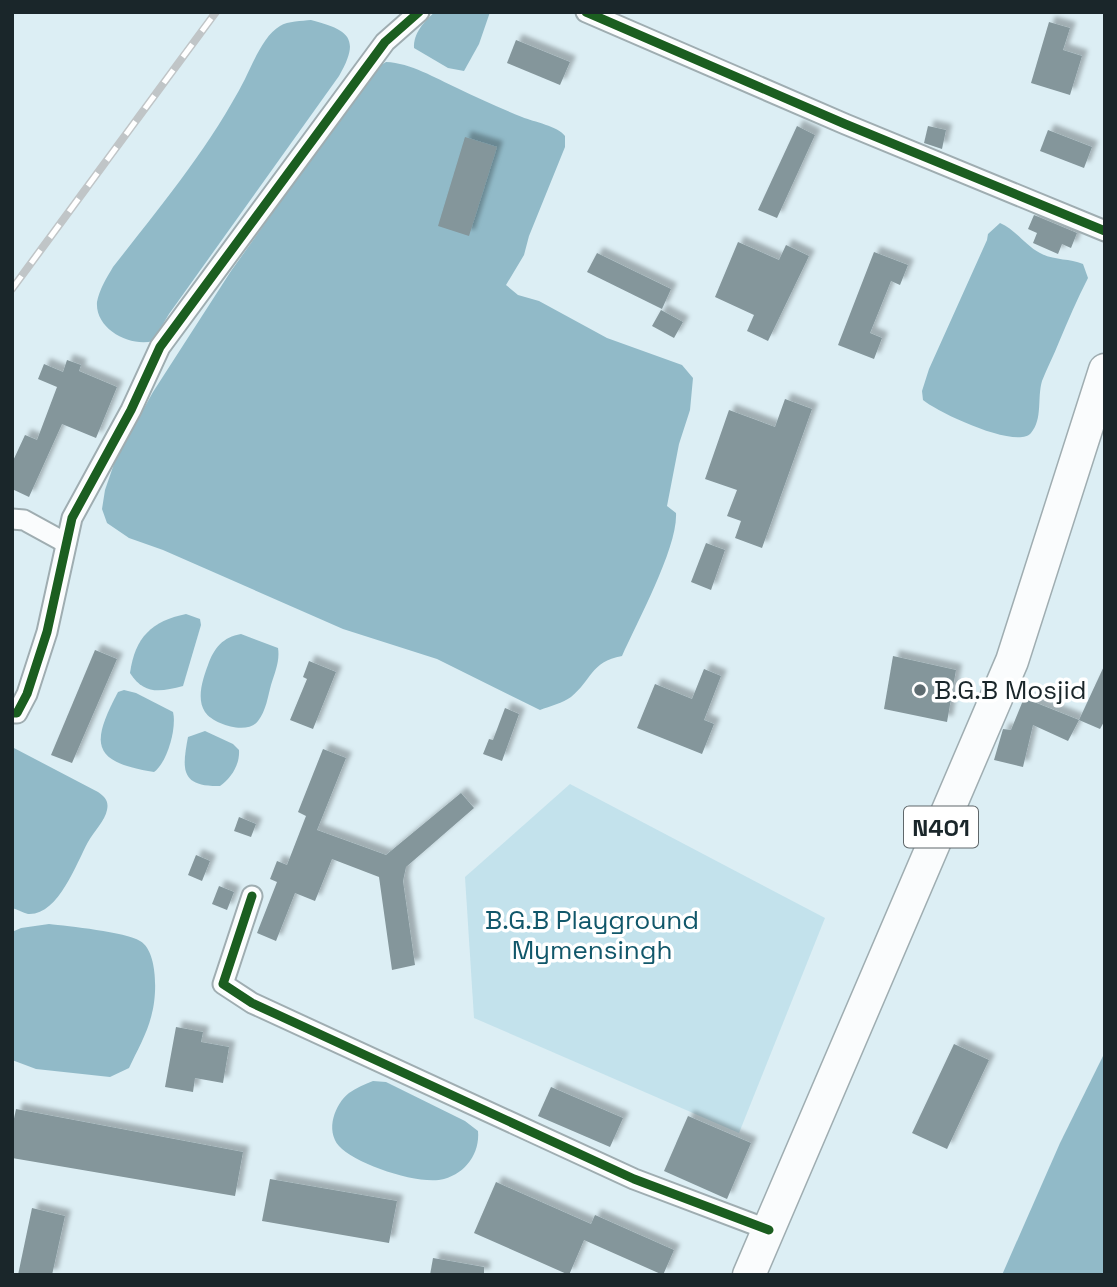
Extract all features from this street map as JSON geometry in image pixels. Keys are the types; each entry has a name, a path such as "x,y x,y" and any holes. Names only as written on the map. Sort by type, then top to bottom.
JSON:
{"highway":[{"name":"N401","path":"750,1275 1012,661 1105,370"}],"street":[{"path":"12,713 17,713 27,694 47,632 72,518 131,410 160,347 386,42 419,12"},
{"path":"586,12 845,124 1105,231"},
{"path":"12,519 24,520 66,543"},
{"path":"252,896 223,984 252,1003 634,1178 769,1230"}],"green space":[{"name":"B.G.B Playground Mymensingh","path":"570,784 825,918 739,1133 474,1018 465,877"}],"shaded area":[{"path":"435,12 490,12 479,44 464,71 448,68 414,48 420,28"},
{"path":"311,20 335,28 348,38 349,53 339,76 169,314 153,341 135,341 116,334 102,321 97,302 101,288 113,267 200,153 269,36 283,24"},
{"path":"386,62 423,72 497,107 551,127 565,136 565,147 524,255 506,285 518,295 539,301 607,338 682,365 693,378 690,410 679,444 667,506 676,513 675,528 664,564 646,605 622,656 597,667 571,697 540,710 437,659 343,629 163,550 129,538 107,523 102,509 105,490 116,458 153,392 231,271 376,68"},
{"path":"1000,223 1040,253 1083,264 1088,278 1042,381 1035,427 1023,437 994,433 944,413 923,400 922,391 988,234"},
{"path":"186,614 200,619 201,625 183,686 153,690 141,685 130,673 132,660 141,640 155,626"},
{"path":"241,634 278,648 278,653 277,666 261,717 253,725 239,728 209,717 202,707 201,695 202,682 216,649 229,638"},
{"path":"124,690 136,693 173,712 174,727 170,745 163,761 154,772 118,763 102,748 103,725 118,692"},
{"path":"205,731 233,744 239,750 234,771 220,786 197,783 187,774 185,767 188,737"},
{"path":"12,747 98,792 107,804 104,818 88,842 65,887 48,907 28,914 12,908"},
{"path":"49,924 123,935 146,946 155,974 154,1005 148,1027 129,1068 110,1077 36,1069 12,1060 12,932"},
{"path":"1105,1052 1105,1275 1002,1275 1060,1143"},
{"path":"373,1081 386,1082 465,1121 478,1131 477,1147 465,1167 444,1179 420,1179 373,1166 339,1146 332,1125 336,1110 349,1093"}],"building":[{"path":"1049,22 1070,28 1063,50 1082,56 1070,95 1031,83"},
{"path":"516,40 570,62 560,85 507,63"},
{"path":"797,126 815,135 777,218 758,210"},
{"path":"928,126 946,130 942,149 924,143"},
{"path":"1048,130 1092,147 1084,168 1040,151"},
{"path":"465,137 497,147 469,236 438,226"},
{"path":"1034,215 1077,233 1071,248 1062,244 1058,254 1033,243 1037,233 1028,229"},
{"path":"738,242 779,260 786,245 809,256 768,341 747,331 754,315 715,297"},
{"path":"874,252 908,265 900,285 891,281 870,333 882,338 874,359 838,345"},
{"path":"597,253 671,289 662,309 587,272"},
{"path":"661,310 683,322 674,338 652,326"},
{"path":"67,360 81,365 79,371 117,387 96,438 62,424 29,497 12,489 12,463 25,435 37,440 57,387 38,379 44,364 63,372"},
{"path":"785,399 812,409 762,548 735,538 741,521 727,516 737,490 705,479 729,410 775,427"},
{"path":"706,543 725,550 711,590 691,582"},
{"path":"95,650 117,659 72,763 51,755"},
{"name":"B.G.B Mosjid","path":"893,656 956,670 947,722 884,709"},
{"path":"309,661 336,672 313,729 290,720 307,679 303,677"},
{"path":"1105,664 1105,720 1100,729 1079,720"},
{"path":"704,669 721,676 704,720 714,724 702,754 637,728 655,684 692,699"},
{"path":"1024,698 1079,720 1068,741 1033,725 1023,767 994,760 1003,729 1011,730"},
{"path":"505,708 519,714 502,761 483,754 489,739 493,740"},
{"path":"323,749 346,758 317,830 386,855 461,793 474,808 406,867 403,881 415,965 392,970 379,877 332,859 315,901 295,893 276,941 257,933 277,882 270,879 277,861 287,865 306,816 298,812"},
{"path":"239,817 256,824 251,837 234,831"},
{"path":"196,855 210,861 202,881 188,875"},
{"path":"219,886 234,892 227,910 212,904"},
{"path":"176,1027 203,1032 201,1042 229,1047 223,1083 195,1078 193,1092 165,1087"},
{"path":"954,1044 989,1060 947,1149 912,1133"},
{"path":"551,1087 623,1118 610,1147 538,1116"},
{"path":"16,1109 243,1152 235,1196 12,1158 12,1128"},
{"path":"688,1116 751,1143 727,1199 664,1171"},
{"path":"270,1179 397,1201 389,1243 262,1221"},
{"path":"496,1182 591,1224 595,1215 674,1250 663,1275 584,1240 569,1275 474,1233"},
{"path":"32,1208 65,1216 52,1275 18,1275"},
{"path":"433,1258 484,1267 484,1275 430,1275"}],"railway":[{"path":"12,289 216,12"}],"cycle path":[{"path":"12,713 17,713 27,694 47,632 72,518 131,410 160,347 385,42 419,12"},
{"path":"586,12 845,124 1105,231"},
{"path":"252,896 223,984 252,1003 634,1179 769,1230"}],"place":[{"name":"B.G.B Mosjid","path":"920,690"}]}
